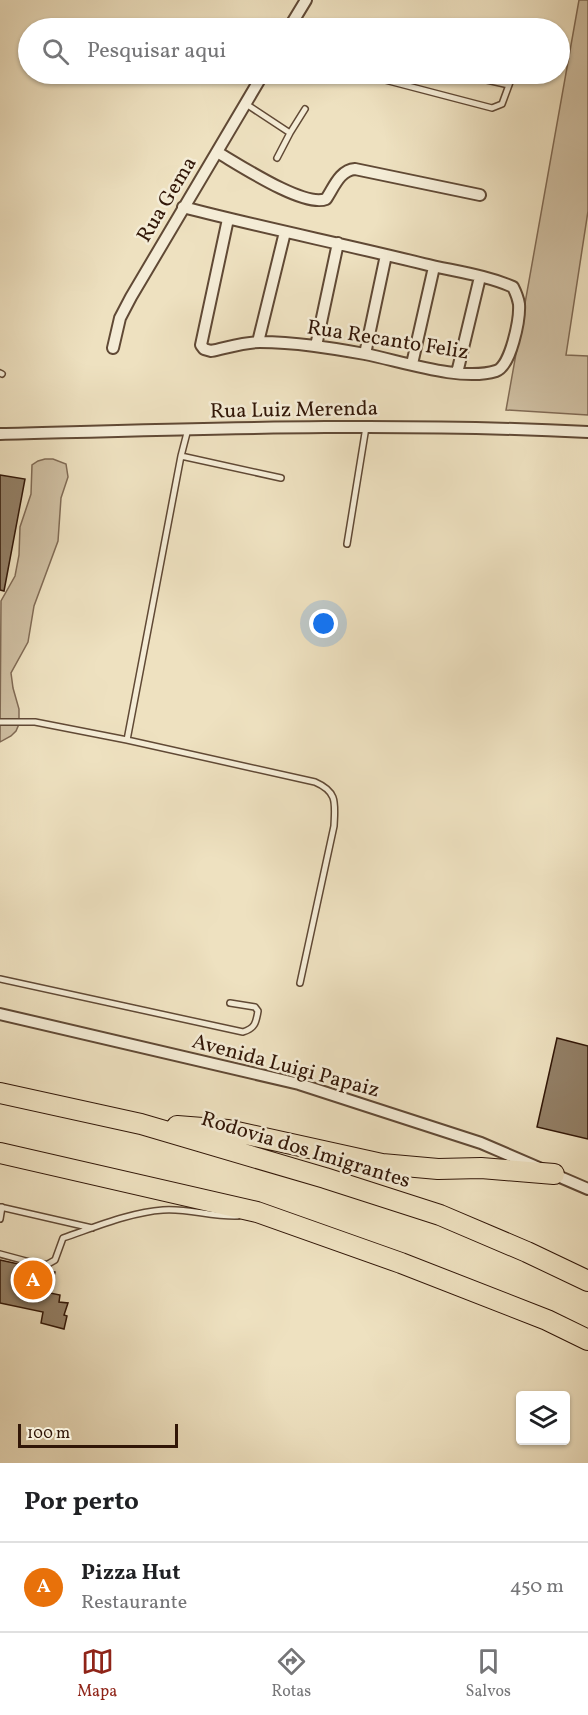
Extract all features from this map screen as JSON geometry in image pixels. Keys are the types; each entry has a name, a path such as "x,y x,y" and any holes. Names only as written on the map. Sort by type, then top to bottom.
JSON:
{"highway":[{"name":"Rodovia dos Imigrantes","path":"0,1093 141,1124 325,1178 440,1215 588,1281"},
{"path":"141,1124 228,1130 406,1167 481,1168 554,1174"},
{"path":"0,1153 257,1212 422,1271 547,1320 588,1340"}],"street":[{"path":"296,18 306,0"},
{"name":"Rua Gema","path":"113,348 125,308 256,84"},
{"path":"217,152 281,188 318,201 326,199 343,173 356,169 480,195"},
{"name":"Rua Recanto Feliz","path":"183,207 480,277 513,287 519,305 519,316 509,355 501,369 481,373 457,373 316,346 258,342 211,351 204,349 201,345 228,219"},
{"path":"258,342 285,232"},
{"path":"316,346 338,243"},
{"path":"365,354 386,255"},
{"path":"412,364 434,267"},
{"path":"457,373 480,277"},
{"name":"Rua Luiz Merenda","path":"0,434 366,427 492,427 588,432"},
{"name":"Avenida Luigi Papaiz","path":"0,1014 299,1084 480,1143 588,1189"}],"lane":[{"path":"402,84 492,108 502,104 509,85 505,84"},
{"path":"245,103 290,133"},
{"path":"276,158 305,109"},
{"path":"347,544 366,427"},
{"path":"127,740 188,429"},
{"path":"182,456 281,478"},
{"path":"0,722 35,722 127,740 315,782 326,787 333,795 334,826 300,982"},
{"path":"0,979 243,1032 252,1029 257,1021 258,1011 255,1007 230,1003"},
{"path":"0,1219 1,1207 93,1228"},
{"path":"0,1254 40,1265 48,1264 55,1260 63,1238 145,1212 177,1210 226,1216 257,1212"}],"shaded area":[{"path":"579,0 588,0 588,211 566,355 588,356 588,415 506,410 564,84 570,84 570,51"},
{"path":"45,459 53,459 66,464 68,477 61,498 58,541 34,606 28,642 11,673 19,709 19,724 11,736 0,742 1,601 15,576 19,555 20,527 31,494 32,465"}],"building":[{"path":"0,475 25,479 4,591 0,590"},
{"path":"557,1038 588,1046 588,1139 537,1127"},
{"path":"0,1260 55,1272 50,1293 60,1295 59,1302 68,1303 64,1315 67,1316 64,1329 41,1323 43,1312 0,1303"}],"place":[{"name":"Pizza Hut","path":"33,1280"}]}
